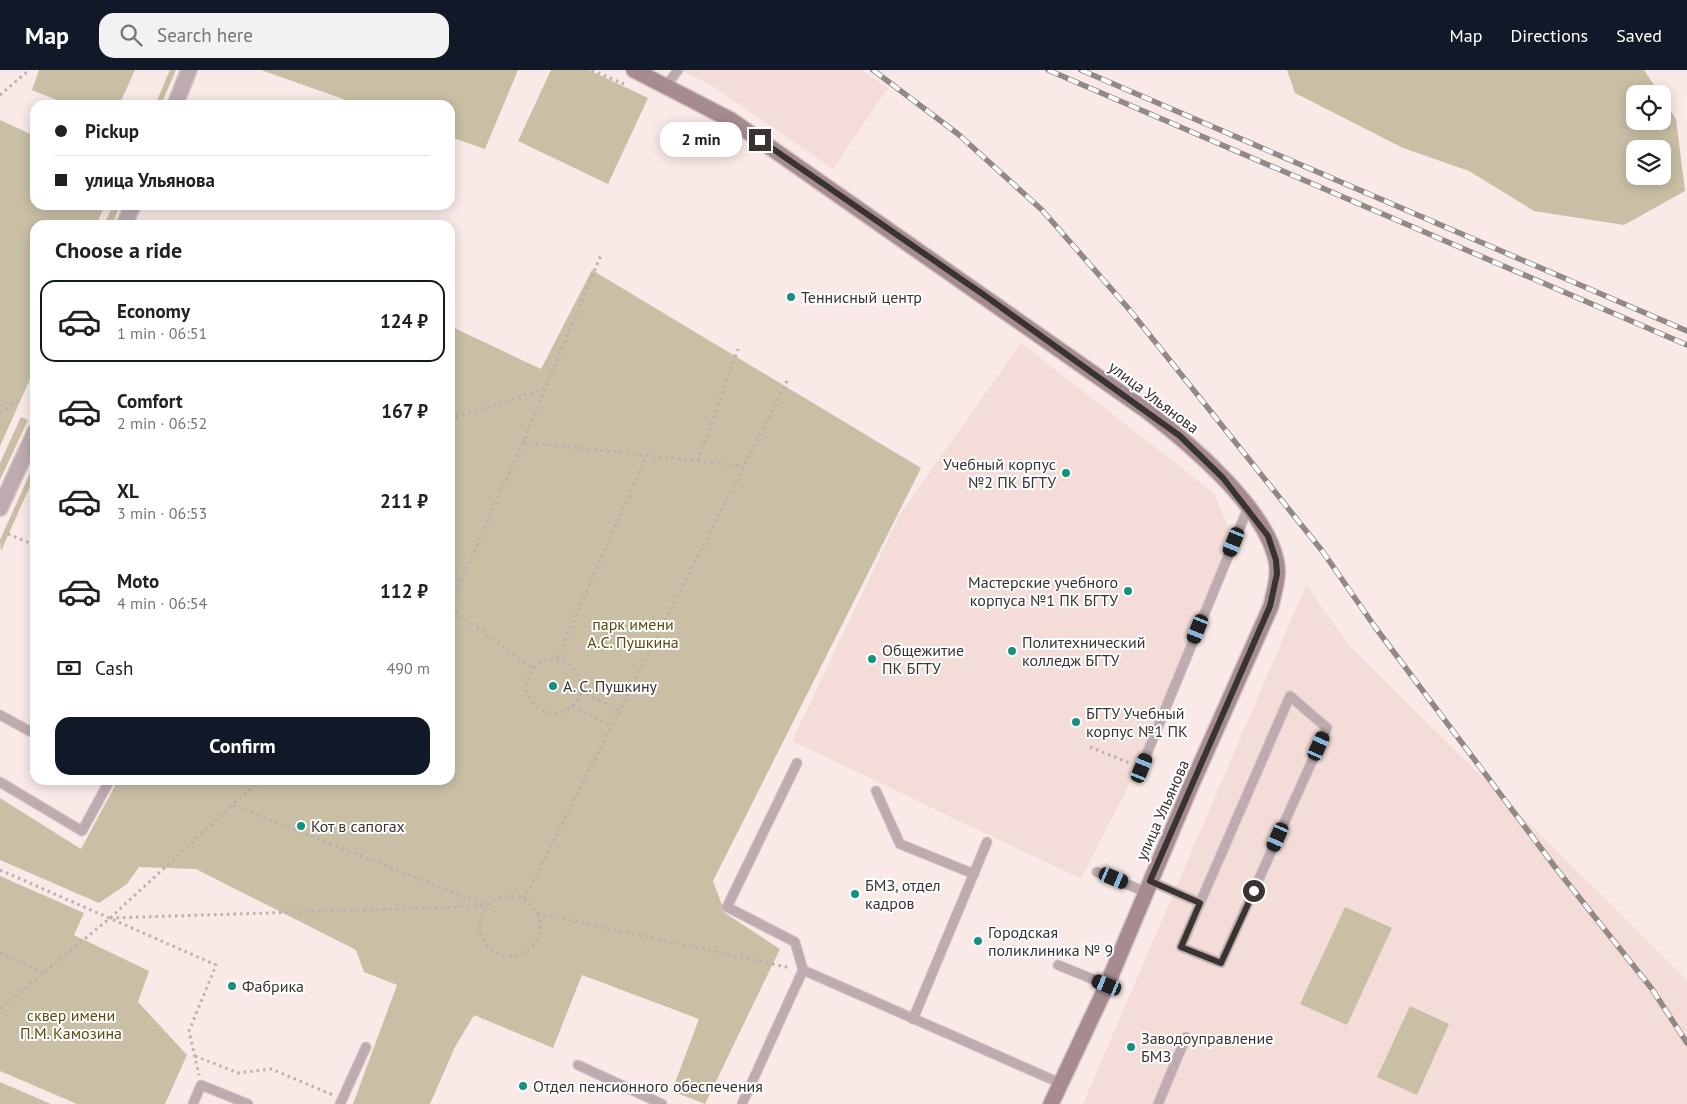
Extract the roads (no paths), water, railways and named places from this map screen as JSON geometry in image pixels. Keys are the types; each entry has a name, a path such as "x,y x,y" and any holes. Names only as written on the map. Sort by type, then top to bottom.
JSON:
{"main road":[{"name":"улица Ульянова","path":"634,70 668,85 731,120 1147,411 1180,436 1223,478 1268,536 1276,560 1275,590 1261,630 1107,985 1051,1104"}],"street":[{"path":"177,100 190,70"},
{"path":"0,508 30,443"}],"lane":[{"path":"668,85 678,70"},
{"path":"1142,768 1248,508"},
{"path":"1290,696 1327,728 1221,963 1181,947 1200,903 1290,696"},
{"path":"0,715 30,731"},
{"path":"742,1104 803,970 795,942 727,907 797,763"},
{"path":"0,782 82,831 107,785"},
{"path":"876,791 900,844 974,874"},
{"path":"913,1019 987,842"},
{"path":"1097,872 1200,903"},
{"path":"1058,965 1107,985"},
{"path":"803,970 1060,1083"},
{"path":"1158,1104 1186,1037"},
{"path":"341,1102 366,1047"},
{"path":"578,1065 662,1104"},
{"path":"193,1104 201,1085 248,1104"}],"railway":[{"path":"873,70 958,134 1042,210 1128,308 1323,552 1375,627 1555,867 1652,989 1687,1043"},
{"path":"1048,70 1687,345"},
{"path":"1081,70 1687,331"}],"place":[{"name":"Теннисный центр","path":"791,297"},
{"name":"Учебный корпус №2 ПК БГТУ","path":"1066,473"},
{"name":"Мастерские учебного корпуса №1 ПК БГТУ","path":"1128,591"},
{"name":"Политехнический колледж БГТУ","path":"1012,651"},
{"name":"Общежитие ПК БГТУ","path":"872,659"},
{"name":"А. С. Пушкину","path":"553,686"},
{"name":"БГТУ Учебный корпус №1 ПК","path":"1076,722"},
{"name":"Кот в сапогах","path":"301,826"},
{"name":"БМЗ, отдел кадров","path":"855,894"},
{"name":"Городская поликлиника № 9","path":"978,941"},
{"name":"Фабрика","path":"232,986"},
{"name":"Заводоуправление БМЗ","path":"1131,1047"},
{"name":"Отдел пенсионного обеспечения","path":"523,1086"}],"park label":[{"name":"парк имени А.С. Пушкина","path":"633,633"},
{"name":"сквер имени П.М. Камозина","path":"71,1024"}]}
